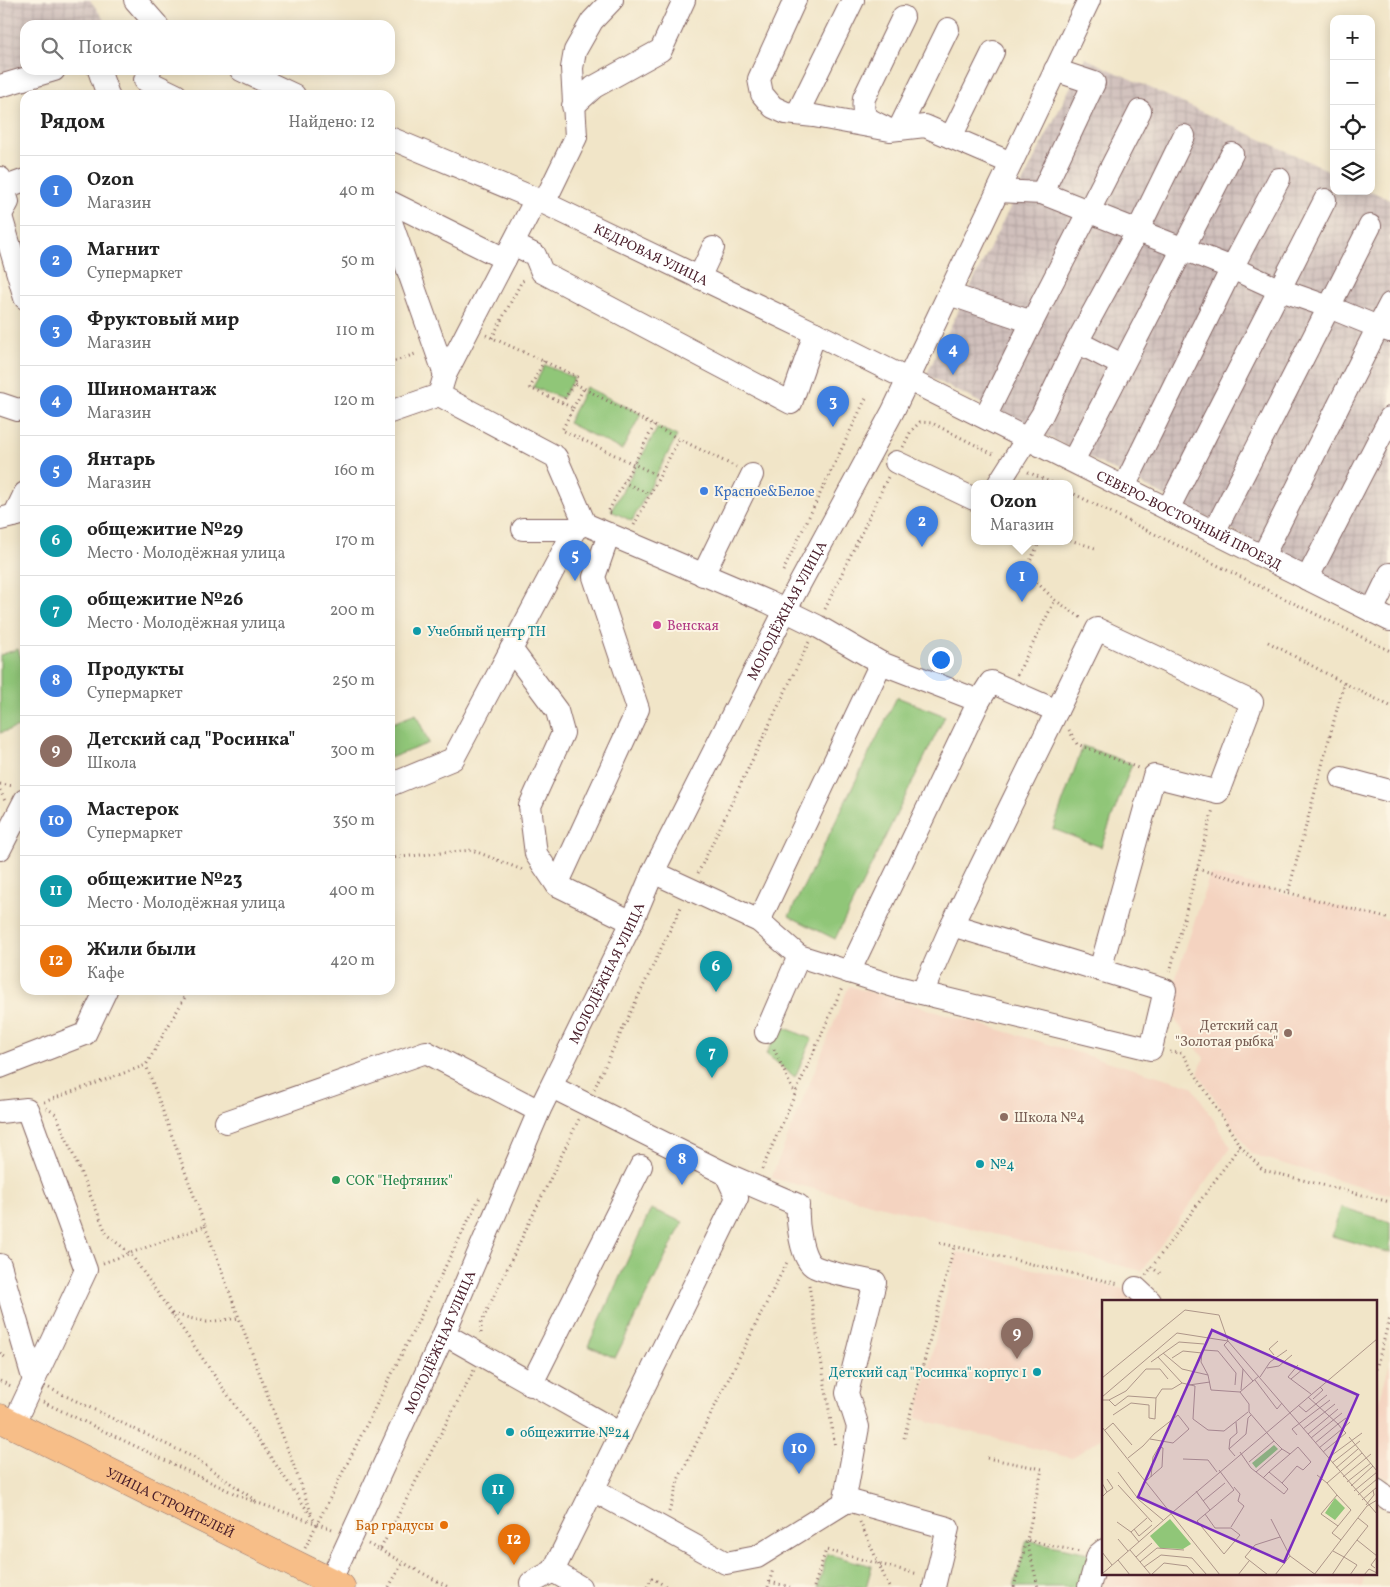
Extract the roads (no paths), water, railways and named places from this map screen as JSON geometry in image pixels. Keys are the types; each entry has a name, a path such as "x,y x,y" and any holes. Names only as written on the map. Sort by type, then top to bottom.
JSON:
{"main road":[{"name":"УЛИЦА СТРОИТЕЛЕЙ","path":"7,1422 333,1585"}],"street":[{"path":"135,0 153,20"},
{"path":"395,409 442,385 509,252 576,137 572,68 575,50 591,10 612,0"},
{"path":"573,106 594,87 661,50 684,0"},
{"path":"795,0 759,79 762,94 773,107 786,113 894,129 925,126 1011,163"},
{"path":"797,114 853,0"},
{"name":"МОЛОДЁЖНАЯ УЛИЦА","path":"333,1585 444,1334 539,1111 632,922 653,872 785,611 909,379 1089,0"},
{"path":"894,129 867,119 862,109 864,98 903,17"},
{"path":"894,129 948,29"},
{"path":"951,137 993,52"},
{"path":"1042,193 1094,83 1055,70"},
{"path":"0,86 37,75"},
{"path":"101,75 106,90"},
{"path":"148,75 145,80 166,90"},
{"path":"252,75 283,90"},
{"path":"990,407 1140,111"},
{"path":"1001,480 1029,438 1067,366 1077,342 1138,230 1184,136"},
{"name":"КЕДРОВАЯ УЛИЦА","path":"395,140 540,201 909,379"},
{"path":"1073,461 1181,249 1232,154"},
{"path":"1124,487 1278,179"},
{"path":"20,181 1,183 8,202 0,216 20,282"},
{"path":"998,191 1042,193 1232,268 1278,289 1384,329"},
{"path":"1168,508 1325,200"},
{"path":"395,204 509,252 535,255 542,272 791,403 815,333"},
{"path":"1214,532 1370,226"},
{"path":"395,233 435,347 442,385 556,457 580,526 511,648 453,759 395,783"},
{"path":"699,278 713,248"},
{"path":"949,294 1032,322"},
{"path":"1263,556 1384,329 1390,304"},
{"path":"1077,342 1122,365"},
{"name":"СЕВЕРО-ВОСТОЧНЫЙ ПРОЕЗД","path":"909,379 1381,615"},
{"path":"1307,579 1390,418"},
{"path":"896,462 971,498"},
{"path":"703,575 752,475"},
{"path":"13,516 20,503"},
{"path":"523,529 580,526 622,528 703,575 785,611 881,663 979,701"},
{"path":"557,885 638,709 594,577 622,528"},
{"path":"1381,615 1390,574"},
{"path":"922,993 952,925 1097,629 1252,702 1218,792 1154,776 1100,970"},
{"path":"511,648 556,711 563,733 530,806 536,854 557,885 632,922"},
{"path":"759,921 881,663"},
{"path":"849,972 979,701 992,682 1057,712"},
{"path":"1342,778 1390,791"},
{"path":"0,849 20,810"},
{"path":"653,872 759,921 799,956 922,993 1152,1049 1165,990 952,925"},
{"path":"766,1032 799,956"},
{"path":"0,1067 85,1034 104,995"},
{"path":"226,1122 426,1052 486,1076 539,1111"},
{"path":"552,1086 726,1174 798,1205 797,1222 805,1255 813,1266 875,1282 847,1393 858,1427 847,1502"},
{"path":"0,1112 27,1109 86,1270 34,1381 7,1422"},
{"path":"532,1385 641,1166"},
{"path":"531,1583 553,1572 736,1198 726,1174"},
{"path":"0,1265 34,1381"},
{"path":"444,1334 620,1434"},
{"path":"593,1490 726,1563 757,1557 847,1502 948,1528 935,1583"},
{"path":"1378,1491 1390,1500"},
{"path":"1089,1587 1101,1553"},
{"path":"553,1572 580,1587"}],"place":[{"name":"Шиномантаж","path":"953,375"},
{"name":"Фруктовый мир","path":"833,427"},
{"name":"Красное&Белое","path":"704,491"},
{"name":"Магнит","path":"922,547"},
{"name":"Янтарь","path":"575,581"},
{"name":"Ozon","path":"1022,602"},
{"name":"Венская","path":"657,625"},
{"name":"Учебный центр ТН","path":"417,631"},
{"name":"общежитие №29","path":"716,992"},
{"name":"Детский сад \"Золотая рыбка\"","path":"1288,1033"},
{"name":"общежитие №26","path":"712,1078"},
{"name":"Школа №4","path":"1004,1117"},
{"name":"№4","path":"980,1164"},
{"name":"СОК \"Нефтяник\"","path":"336,1180"},
{"name":"Продукты","path":"682,1185"},
{"name":"Детский сад \"Росинка\"","path":"1017,1359"},
{"name":"Детский сад \"Росинка\" корпус 1","path":"1037,1372"},
{"name":"общежитие №24","path":"510,1432"},
{"name":"Мастерок","path":"799,1474"},
{"name":"общежитие №23","path":"498,1515"},
{"name":"Бар градусы","path":"444,1525"},
{"name":"Жили были","path":"514,1565"}]}
